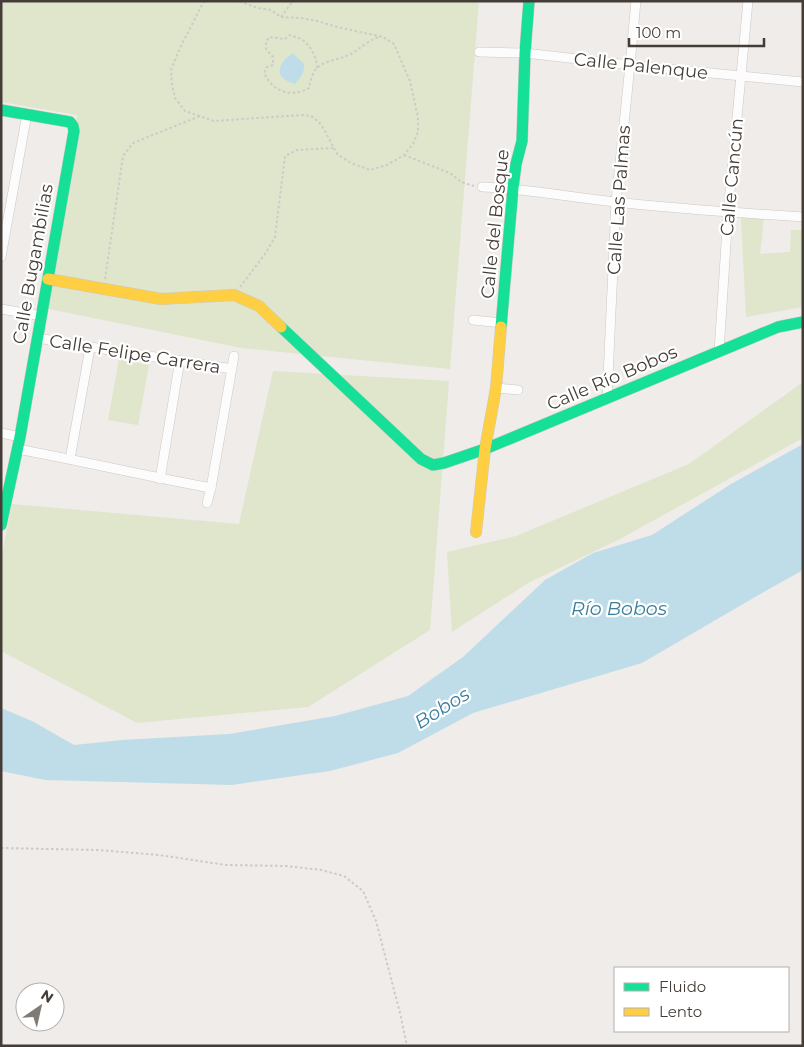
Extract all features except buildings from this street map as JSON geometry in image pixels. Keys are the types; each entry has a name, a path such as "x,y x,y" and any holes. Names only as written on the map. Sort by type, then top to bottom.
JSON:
{"street":[{"name":"Calle del Bosque","path":"476,532 485,450 496,388 513,188 516,164 522,141 529,1"},
{"name":"Calle Las Palmas","path":"607,400 616,202 636,1"},
{"name":"Calle Cancún","path":"719,352 728,213 748,1"},
{"name":"Calle Palenque","path":"479,52 525,53 803,82"},
{"path":"1,110 27,114 1,257"},
{"name":"Calle Bugambilias","path":"1,525 20,437 74,131 70,122 27,114"},
{"path":"482,186 728,213 803,217"},
{"path":"48,279 161,298 234,295"},
{"name":"Calle Río Bobos","path":"234,295 258,306 421,459 434,465 485,450 778,327 803,322"},
{"path":"1,309 42,316"},
{"path":"473,320 502,323"},
{"name":"Calle Felipe Carrera","path":"38,338 232,370"},
{"path":"70,458 90,348"},
{"path":"207,503 212,488 234,356"},
{"path":"160,479 180,360"},
{"path":"496,388 518,390"},
{"path":"1,433 20,437"},
{"path":"17,449 70,458 160,479 212,488"}],"path":[{"path":"205,1 202,3 187,33 171,70 175,98 185,111 214,121 294,115 311,116 319,122 325,131 336,154 351,163 370,170 387,165 404,155 413,144 418,132 418,116 410,81 394,44 383,37 317,21 281,17 271,10 258,8 239,1"},
{"path":"281,17 293,1"},
{"path":"316,68 317,62 306,42 299,38 290,35 285,39 269,37 266,42 266,49 273,57 273,65 264,73 268,82 277,89 291,94 308,88 316,68 350,54 374,38 383,37"},
{"path":"104,289 123,156 134,143 200,116"},
{"path":"234,295 266,254 274,237 284,156 297,150 333,148"},
{"path":"404,155 450,173 461,182 471,186 482,186"},
{"path":"1,848 98,850 159,855 226,865 286,866 321,870 344,876 363,891 376,921 407,1046"}],"green space":[{"path":"1,1 479,1 450,369 241,348 49,309 77,115 1,102"},
{"path":"764,217 760,254 790,252 791,230 803,230 803,307 746,317 741,218"},
{"path":"119,359 149,365 138,425 108,420"},
{"path":"273,371 449,381 430,630 308,707 137,723 1,651 1,559 12,504 239,524"},
{"path":"803,382 803,438 618,540 528,583 452,632 447,552 516,536 689,464"}],"water":[{"path":"293,53 304,64 303,73 295,84 283,78 280,74 283,61"},
{"name":"Río Bobos","path":"803,444 803,570 642,663 473,713 398,753 330,771 232,785 45,780 1,771 1,708 32,721 74,745 122,740 229,734 335,716 408,696 463,657 545,580 593,553 652,535 731,484"}],"traffic: fast":[{"path":"501,327 513,188 516,164 522,141 529,1"},
{"path":"1,110 70,122 74,131 20,437 1,525"},
{"path":"281,327 421,459 433,465 485,449 778,327 803,322"}],"traffic: slow":[{"path":"48,279 161,299 234,295 259,306 281,327"},
{"path":"476,532 485,449 496,388 501,327"}],"water label":[{"name":"Bobos","path":"442,708"}]}
